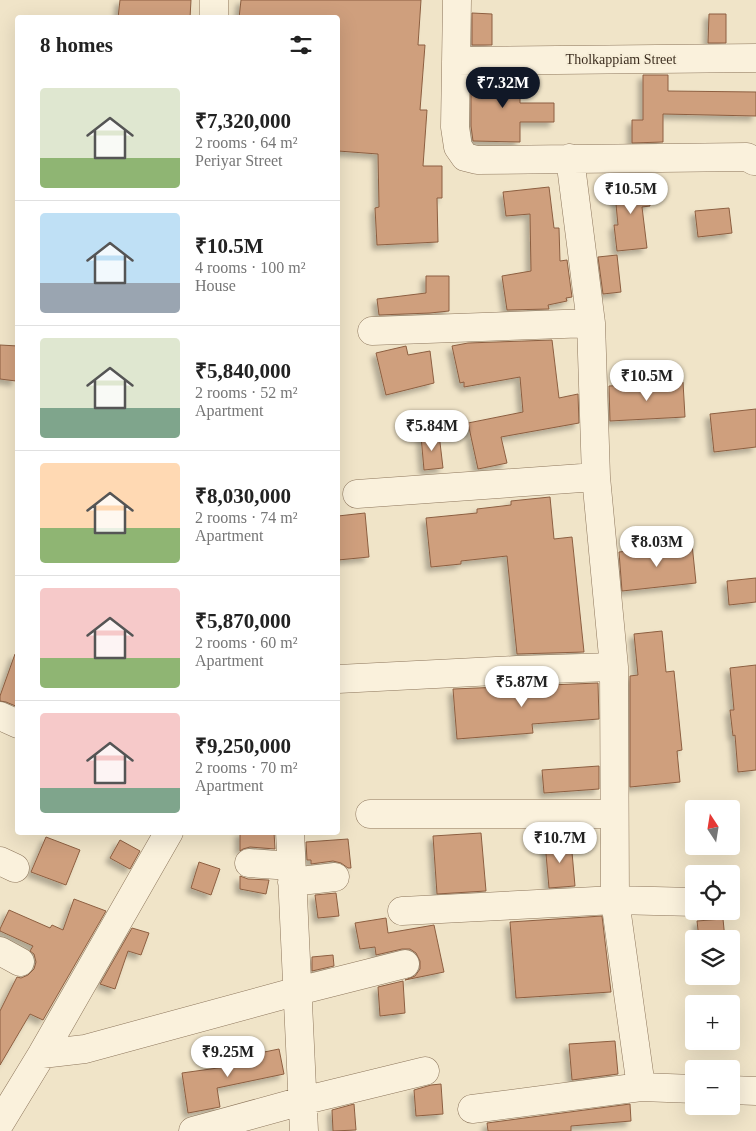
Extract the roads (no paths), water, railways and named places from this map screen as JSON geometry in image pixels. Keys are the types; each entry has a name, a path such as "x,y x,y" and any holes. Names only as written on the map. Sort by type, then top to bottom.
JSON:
{"street":[{"path":"214,0 214,15"},
{"path":"457,0 455,127 458,147 466,157 477,160 747,157 755,163"},
{"name":"Tholkappiam Street","path":"457,60 756,58"},
{"path":"570,158 591,323 596,477 614,667 615,900 641,1087"},
{"path":"372,331 591,323"},
{"path":"357,494 596,477"},
{"path":"340,679 614,667"},
{"path":"0,716 15,723"},
{"path":"370,814 614,814"},
{"path":"0,1123 42,1054 167,835"},
{"path":"290,835 304,1131"},
{"path":"249,863 292,874 335,878"},
{"path":"402,911 615,900 685,902"},
{"path":"42,1054 85,1049 405,964"},
{"path":"193,1131 302,1101 425,1071"},
{"path":"472,1109 641,1087 685,1089"},
{"path":"740,1090 756,1091"}]}
